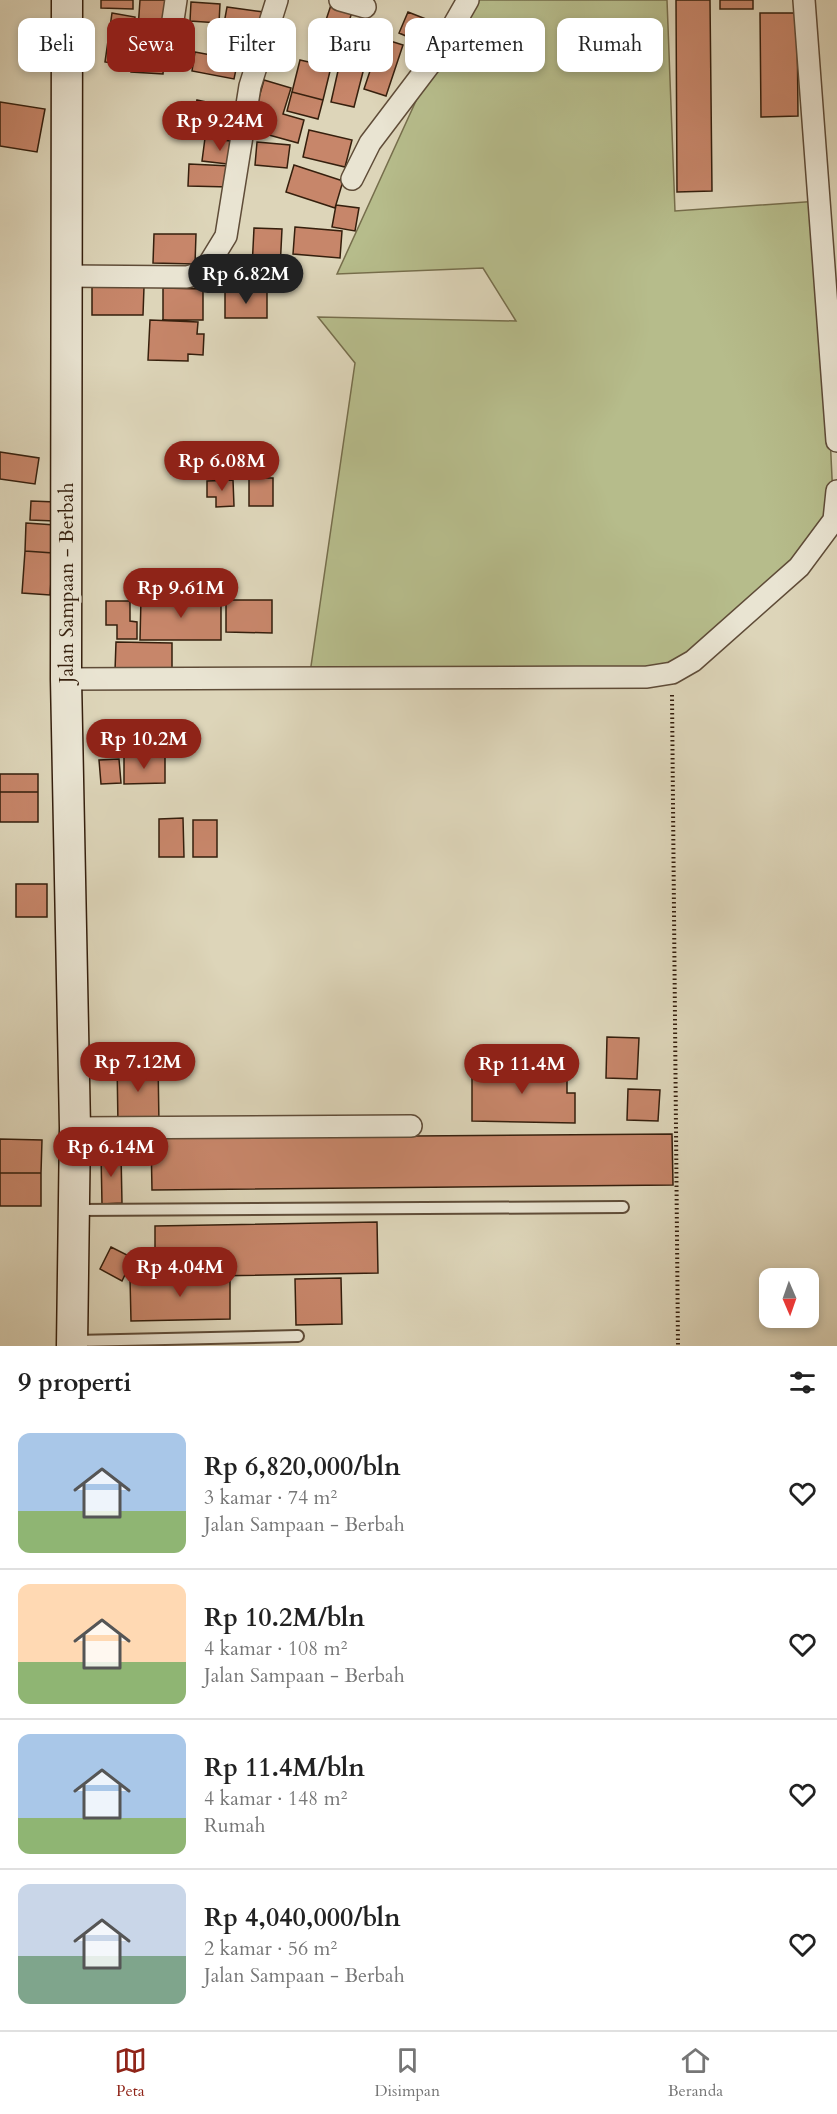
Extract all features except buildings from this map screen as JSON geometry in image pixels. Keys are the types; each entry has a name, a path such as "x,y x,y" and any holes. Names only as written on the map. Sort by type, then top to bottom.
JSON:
{"main road":[{"name":"Jalan Sampaan - Berbah","path":"67,0 66,679 75,1128 72,1343"}],"street":[{"path":"173,18 176,0"},
{"path":"65,276 187,277 204,272 226,236 250,86 277,0"},
{"path":"340,0 365,7"},
{"path":"352,179 370,142 436,56 468,0"},
{"path":"804,0 837,441"},
{"path":"66,679 356,680 647,677 672,673 693,661 799,567 834,520 837,491"},
{"path":"75,1128 411,1126"}],"lane":[{"path":"73,1210 623,1207"},
{"path":"72,1343 298,1336"}],"path":[{"path":"672,673 678,1346"}],"green space":[{"path":"462,0 667,0 675,211 819,201 834,520 672,673 309,680 355,363 318,317 516,321 483,268 337,274 429,72 545,72 545,18 454,18"}]}
